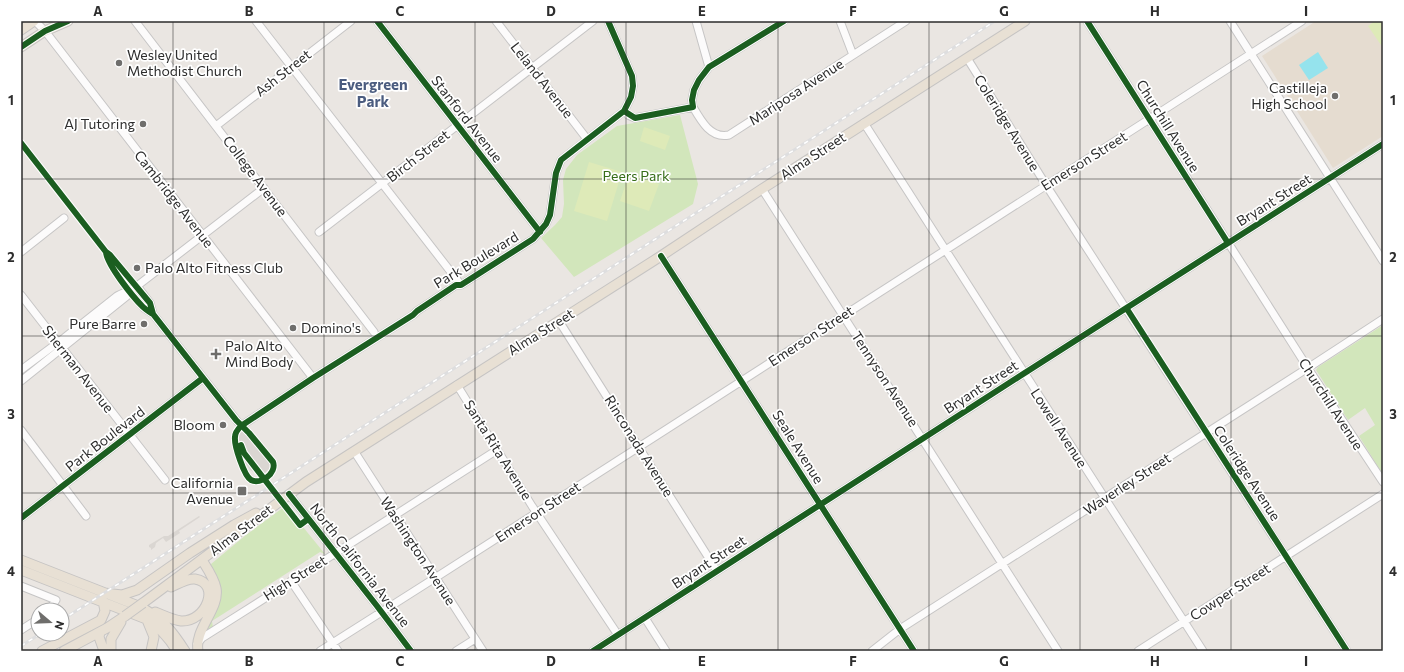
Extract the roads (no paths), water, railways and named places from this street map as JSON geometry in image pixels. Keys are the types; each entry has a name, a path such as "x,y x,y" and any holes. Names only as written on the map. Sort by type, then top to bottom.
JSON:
{"main road":[{"path":"21,30 34,21"},
{"path":"21,47 45,31 68,21"},
{"name":"Alma Street","path":"64,651 100,632 142,605 289,494 354,451 661,256 864,123 1025,21"},
{"path":"103,597 122,595 137,590 190,553 234,525 274,505"},
{"path":"21,560 103,597 146,619 166,635 177,651"},
{"path":"197,648 201,631 213,605 216,594 214,582 202,560"},
{"path":"21,570 103,597 142,605 173,619 192,619 201,613 207,604 209,595 206,586 199,580 195,579 187,580 157,593"},
{"path":"42,651 101,620 105,611 103,597"},
{"path":"142,605 167,626 185,651"},
{"path":"111,651 110,642 113,634 125,616"},
{"path":"146,619 154,637 151,651"},
{"path":"100,632 99,637 104,651"}],"street":[{"name":"Cambridge Avenue","path":"34,21 45,31 313,378"},
{"name":"College Avenue","path":"135,21 374,332"},
{"path":"256,21 460,285"},
{"name":"Ash Street","path":"216,126 351,21"},
{"name":"Stanford Avenue","path":"377,21 540,232"},
{"name":"Leland Avenue","path":"496,21 588,139"},
{"name":"Birch Street","path":"319,232 593,21"},
{"name":"Park Boulevard","path":"21,518 64,487 203,378 241,426 313,378 416,314 417,311 456,285 460,285 533,240 546,224 552,211 558,166 563,158 624,111 629,103 632,93 632,76 608,21"},
{"path":"696,21 710,67"},
{"path":"628,115 635,118 693,107 692,100 694,90 699,80 710,67 784,21"},
{"path":"840,21 853,55"},
{"name":"Mariposa Avenue","path":"693,107 708,129 713,133 724,136 729,135 906,21"},
{"name":"Churchill Avenue","path":"1087,21 1308,368 1383,482"},
{"path":"1230,21 1383,262"},
{"name":"Emerson Street","path":"320,651 1046,185 1150,120 1302,21"},
{"name":"Coleridge Avenue","path":"967,58 1046,185 1347,651"},
{"name":"Lowell Avenue","path":"864,123 1203,651"},
{"name":"Bryant Street","path":"593,651 1383,144"},
{"path":"21,370 60,346 127,296 136,286 264,188"},
{"name":"Tennyson Avenue","path":"762,189 1058,651"},
{"path":"21,252 64,218"},
{"name":"Seale Avenue","path":"661,256 914,651"},
{"path":"136,286 150,303 153,314"},
{"path":"130,291 144,308 153,314 203,378"},
{"name":"Sherman Avenue","path":"21,296 165,480"},
{"name":"Waverley Street","path":"872,651 900,629 1105,499 1383,319"},
{"name":"Rinconada Avenue","path":"559,321 717,571"},
{"path":"21,381 60,346"},
{"name":"Santa Rita Avenue","path":"457,386 537,513 618,635"},
{"path":"21,430 86,516"},
{"name":"High Street","path":"197,648 200,640 497,450"},
{"name":"Washington Avenue","path":"354,451 483,651"},
{"name":"North California Avenue","path":"289,494 412,651"},
{"name":"Cowper Street","path":"1138,651 1383,494"},
{"path":"291,581 338,651"},
{"path":"21,586 56,600 55,602"},
{"path":"645,618 666,651"},
{"path":"21,630 30,624"},
{"path":"456,651 475,639"}],"water":[{"path":"1318,52 1328,68 1309,80 1299,65"}],"railway":[{"path":"70,615 995,21"},
{"path":"21,646 30,640"}],"place":[{"name":"Wesley United Methodist Church","path":"119,63"},
{"name":"Castilleja High School","path":"1335,96"},
{"name":"AJ Tutoring","path":"143,124"},
{"name":"Palo Alto Fitness Club","path":"137,268"},
{"name":"Pure Barre","path":"144,324"},
{"name":"Domino's","path":"293,328"},
{"name":"Palo Alto Mind Body","path":"216,354"},
{"name":"Bloom","path":"223,425"},
{"name":"California Avenue","path":"242,491"}],"district":[{"name":"Evergreen Park","path":"373,94"}],"park label":[{"name":"Peers Park","path":"636,176"}]}
